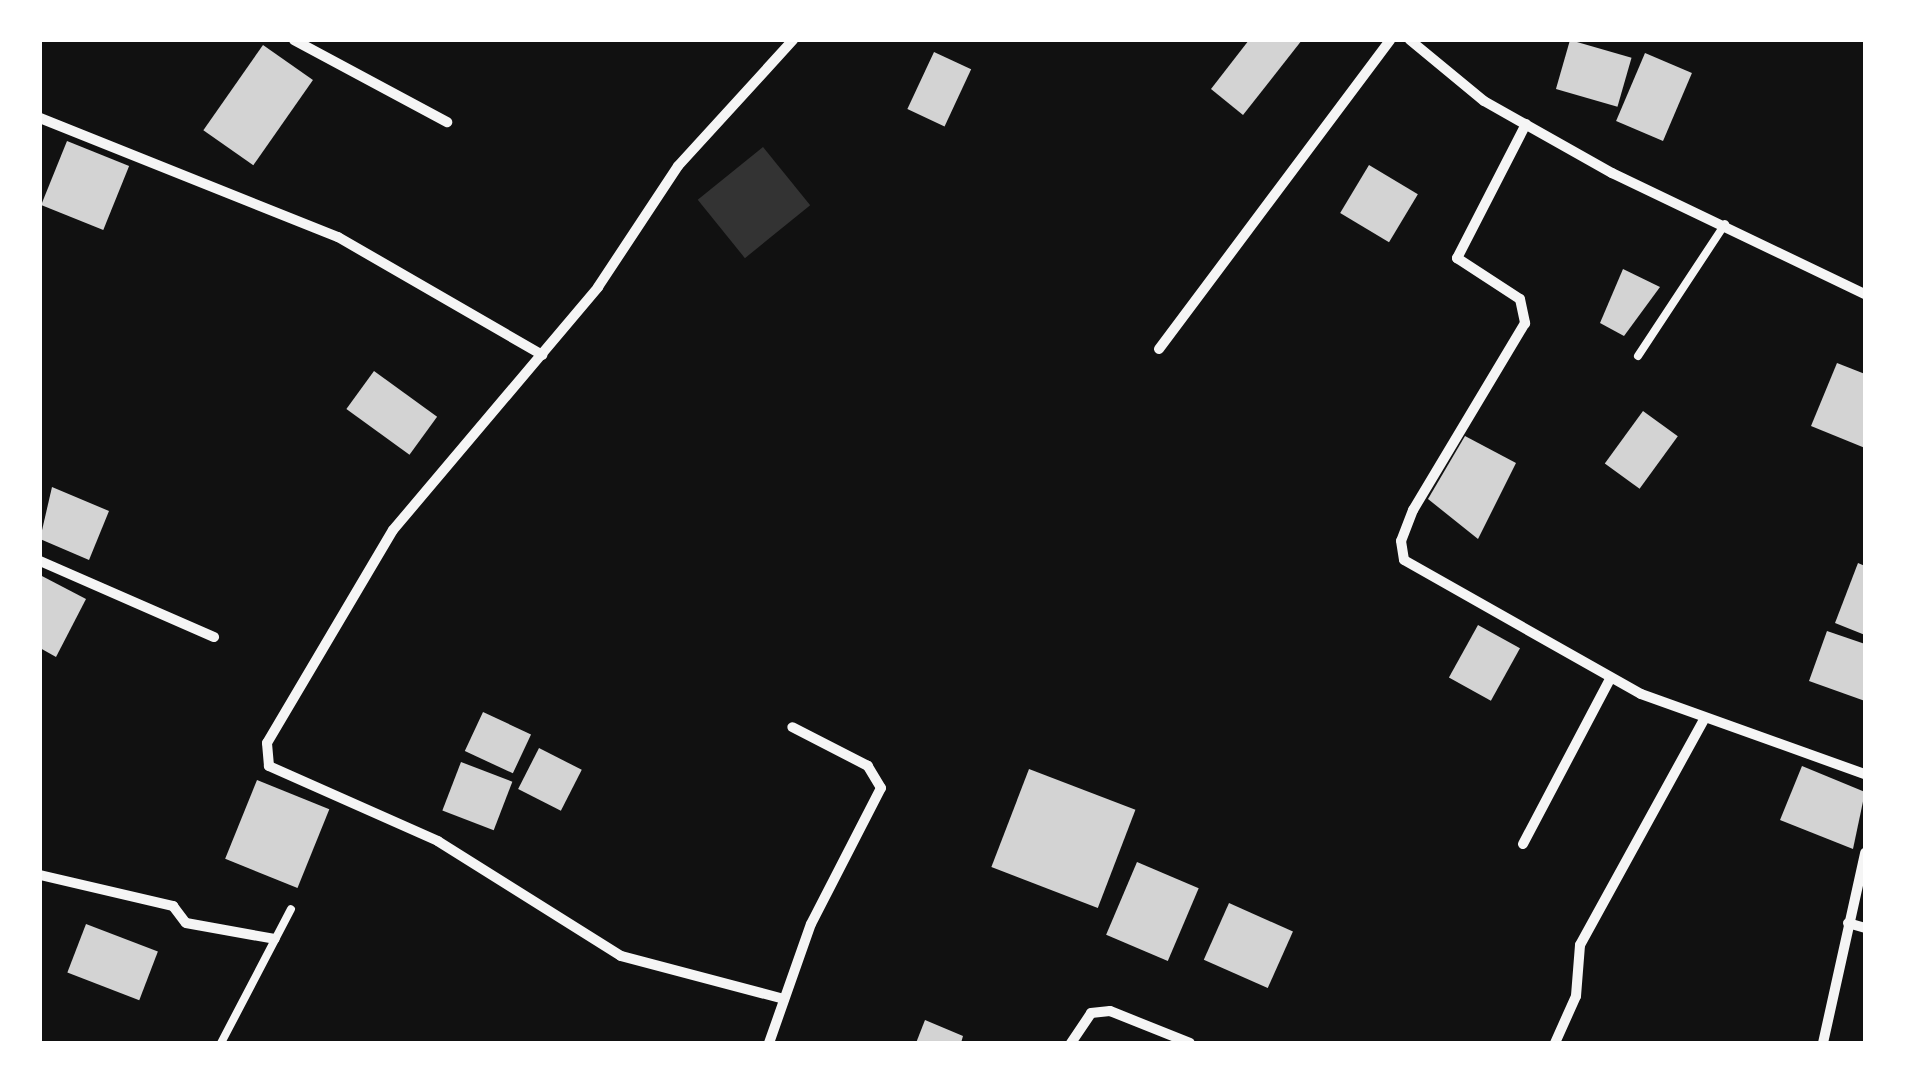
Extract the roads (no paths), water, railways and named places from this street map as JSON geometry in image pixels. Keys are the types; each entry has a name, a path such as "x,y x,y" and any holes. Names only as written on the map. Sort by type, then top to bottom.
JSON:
{"street":[{"path":"294,40 447,122"},
{"path":"784,999 621,956 438,841 270,766 267,743 393,530 542,355 678,166 793,40"},
{"path":"1159,349 1390,40"},
{"path":"1410,40 1526,124 1865,294"},
{"path":"40,118 338,236 542,355"},
{"path":"1526,124 1457,258 1520,298 1526,323 1400,541 1420,577 1610,680 1865,774"},
{"path":"40,561 214,637"},
{"path":"1523,844 1610,680"},
{"path":"1554,1043 1576,996 1580,945 1705,718"},
{"path":"769,1043 811,924 880,788 868,766 792,727"},
{"path":"1823,1043 1865,853"},
{"path":"40,875 173,906 186,923 275,939"},
{"path":"1848,922 1865,928"},
{"path":"1071,1043 1092,1013 1110,1011 1190,1043"}],"lane":[{"path":"1638,356 1724,224"},
{"path":"221,1043 291,908"}]}
